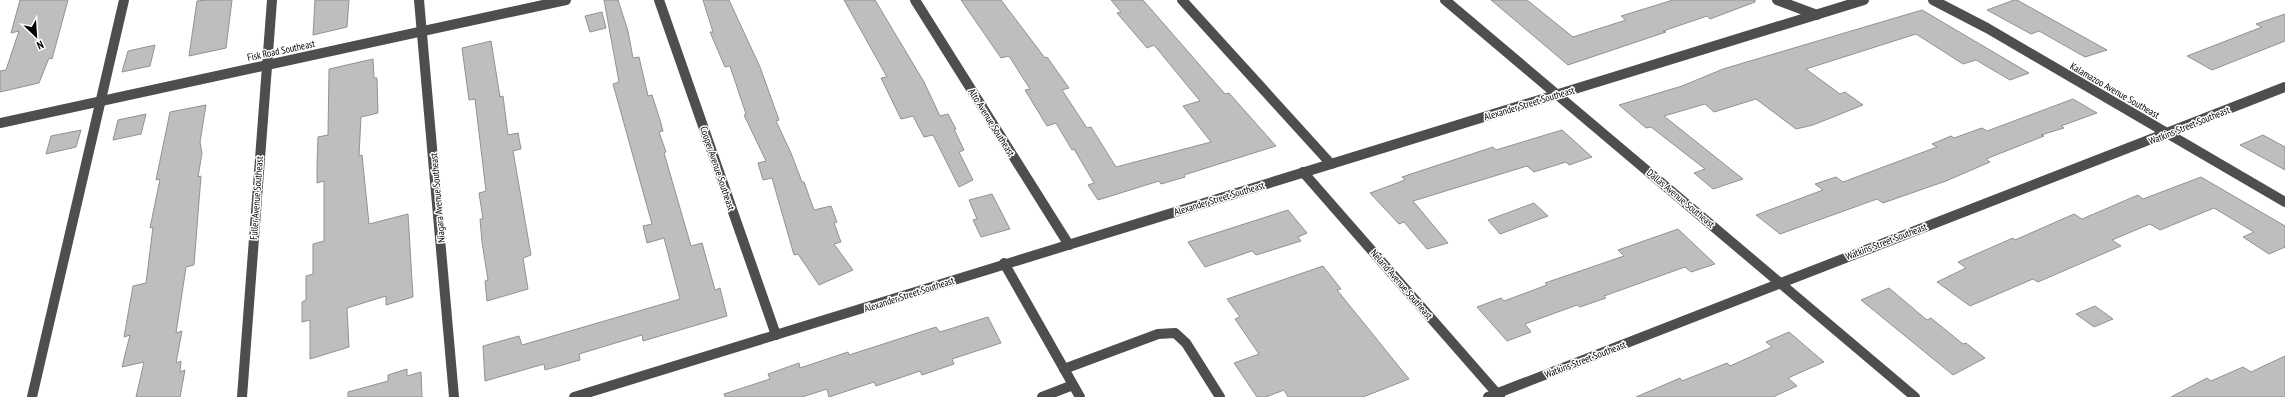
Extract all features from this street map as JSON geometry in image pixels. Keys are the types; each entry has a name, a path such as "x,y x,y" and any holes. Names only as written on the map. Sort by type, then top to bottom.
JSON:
{"street":[{"path":"32,397 124,0"},
{"name":"Fuller Avenue Southeast","path":"242,397 272,0"},
{"name":"Niagara Avenue Southeast","path":"419,0 454,397"},
{"name":"Fisk Road Southeast","path":"0,123 566,0"},
{"name":"Cooper Avenue Southeast","path":"659,0 776,335"},
{"name":"Alto Avenue Southeast","path":"915,0 1068,245"},
{"path":"1182,0 1331,164"},
{"name":"Dallas Avenue Southeast","path":"1445,0 1915,397"},
{"path":"1777,0 1817,15"},
{"name":"Alexander Street Southeast","path":"574,397 1004,263 1068,245 1864,0"},
{"name":"Kalamazoo Avenue Southeast","path":"1933,0 1987,28 2285,202"},
{"name":"Watkins Street Southeast","path":"1495,396 1780,282 2168,134 2285,87"},
{"name":"Neland Avenue Southeast","path":"1303,172 1495,396"},
{"path":"1004,263 1080,397"},
{"path":"1064,369 1158,334 1175,333 1186,343 1220,397"},
{"path":"1042,397 1073,385"}],"building":[{"path":"20,0 68,0 52,59 49,58 39,83 0,92 0,71 6,70 19,31 11,33"},
{"path":"232,0 226,48 189,56 197,1"},
{"path":"315,0 349,0 347,27 313,35"},
{"path":"604,0 618,0 628,31 633,58 639,57 648,96 652,95 660,120 663,131 659,132 666,152 664,153 691,246 702,243 715,290 720,288 727,316 643,341 642,335 579,354 580,360 545,370 544,364 485,381 483,346 519,336 522,345 680,299 664,238 647,243 643,226 652,224 613,84 619,82"},
{"path":"703,0 729,0 760,67 779,120 776,121 791,153 802,182 804,182 814,210 831,206 837,222 834,223 841,242 834,244 853,270 819,285 798,254 794,255 772,178 763,180 758,163 766,161 744,115 746,114 730,66 725,67 710,32 713,32"},
{"path":"844,0 875,0 924,82 940,116 948,114 956,129 954,129 964,150 959,152 973,180 959,187 933,135 924,137 913,116 901,119 881,78 887,77"},
{"path":"961,0 1001,0 1045,58 1047,57 1069,88 1062,90 1087,128 1091,127 1116,167 1211,142 1183,106 1200,101 1154,45 1147,48 1117,13 1121,12 1111,0 1143,0 1225,94 1229,93 1276,146 1184,175 1185,177 1161,184 1159,181 1098,200 1088,185 1094,183 1074,149 1072,150 1056,123 1047,126 1025,90 1030,89 1009,56 1001,58"},
{"path":"1491,0 1527,0 1573,37 1626,20 1621,16 1673,0 1755,0 1755,2 1710,19 1707,16 1663,31 1666,32 1568,65"},
{"path":"2017,0 2107,50 2085,57 2039,31 2031,34 1987,10"},
{"path":"1922,10 2029,73 2010,80 1976,60 1963,64 1916,34 1806,69 1840,94 1845,92 1863,105 1813,125 1796,129 1756,99 1714,112 1705,104 1664,116 1743,179 1713,189 1694,173 1705,169 1651,127 1646,128 1619,105 1682,86 1723,69"},
{"path":"602,12 606,28 590,32 585,16"},
{"path":"2285,14 2285,41 2212,70 2187,56 2262,27 2256,24"},
{"path":"491,41 500,97 503,96 508,135 518,133 521,149 513,151 531,255 523,258 528,289 487,301 485,281 488,280 482,242 480,219 483,219 479,193 486,191 475,99 469,100 462,48"},
{"path":"155,45 150,66 122,72 128,51"},
{"path":"373,59 374,78 377,78 378,113 361,117 359,156 362,155 369,224 408,214 413,297 386,305 386,296 347,308 349,347 310,359 310,320 302,322 302,302 306,300 306,276 313,274 313,244 324,241 324,181 317,183 317,164 318,137 328,135 329,69"},
{"path":"2073,99 2097,113 2061,126 2064,128 2041,135 2044,136 1986,159 1990,162 1946,181 1883,203 1877,199 1780,234 1756,215 1823,190 1815,184 1836,177 1843,182 1937,147 1932,144 1951,136 1954,138 1982,128 1987,131"},
{"path":"206,105 200,142 202,153 198,177 201,176 194,265 186,267 176,333 182,331 176,363 181,361 180,372 185,370 180,397 136,397 144,362 122,367 130,335 124,337 133,286 146,283 153,227 150,228 160,179 156,180 170,112"},
{"path":"146,114 141,134 113,140 118,120"},
{"path":"81,130 76,147 46,154 51,136"},
{"path":"1562,130 1592,157 1569,165 1566,162 1534,172 1527,166 1413,201 1448,243 1427,249 1404,222 1399,224 1370,193 1405,180 1402,177 1493,147 1496,150"},
{"path":"2263,135 2285,147 2285,170 2240,145"},
{"path":"2201,177 2285,226 2285,247 2269,254 2243,237 2254,232 2214,208 2160,230 2150,224 2112,240 2121,246 2038,282 2033,279 1970,306 1937,282 1966,268 1958,262 2013,238 2015,240 2074,214 2082,219 2138,195 2143,199"},
{"path":"992,194 1010,229 981,237 973,220 977,219 969,200"},
{"path":"1534,203 1548,216 1500,234 1488,220"},
{"path":"1288,210 1307,233 1298,237 1301,241 1256,255 1252,251 1205,267 1188,242"},
{"path":"1678,229 1715,264 1691,272 1685,267 1604,296 1606,298 1580,307 1577,305 1525,324 1531,332 1507,341 1477,307 1501,298 1504,301 1547,285 1545,283 1624,256 1618,250"},
{"path":"1323,266 1341,289 1337,290 1409,379 1363,397 1288,397 1284,390 1266,397 1257,397 1234,363 1259,354 1235,319 1240,317 1227,299"},
{"path":"1889,288 1927,320 1931,318 1963,344 1966,343 1985,358 1953,375 1861,300"},
{"path":"2095,306 2113,319 2094,327 2076,314"},
{"path":"988,317 1001,343 952,359 954,364 922,375 920,371 876,386 874,382 829,397 827,389 802,397 725,397 724,394 770,379 768,374 799,363 800,368 848,352 849,355 936,327 940,332"},
{"path":"1789,332 1824,362 1788,378 1797,386 1773,397 1636,397 1680,378 1682,381 1727,363 1730,366 1772,347 1766,342"},
{"path":"2285,356 2285,397 2171,397 2207,378 2211,381 2243,367 2251,372"},
{"path":"407,369 407,376 421,372 422,397 348,397 348,392 388,381 388,375"}]}
